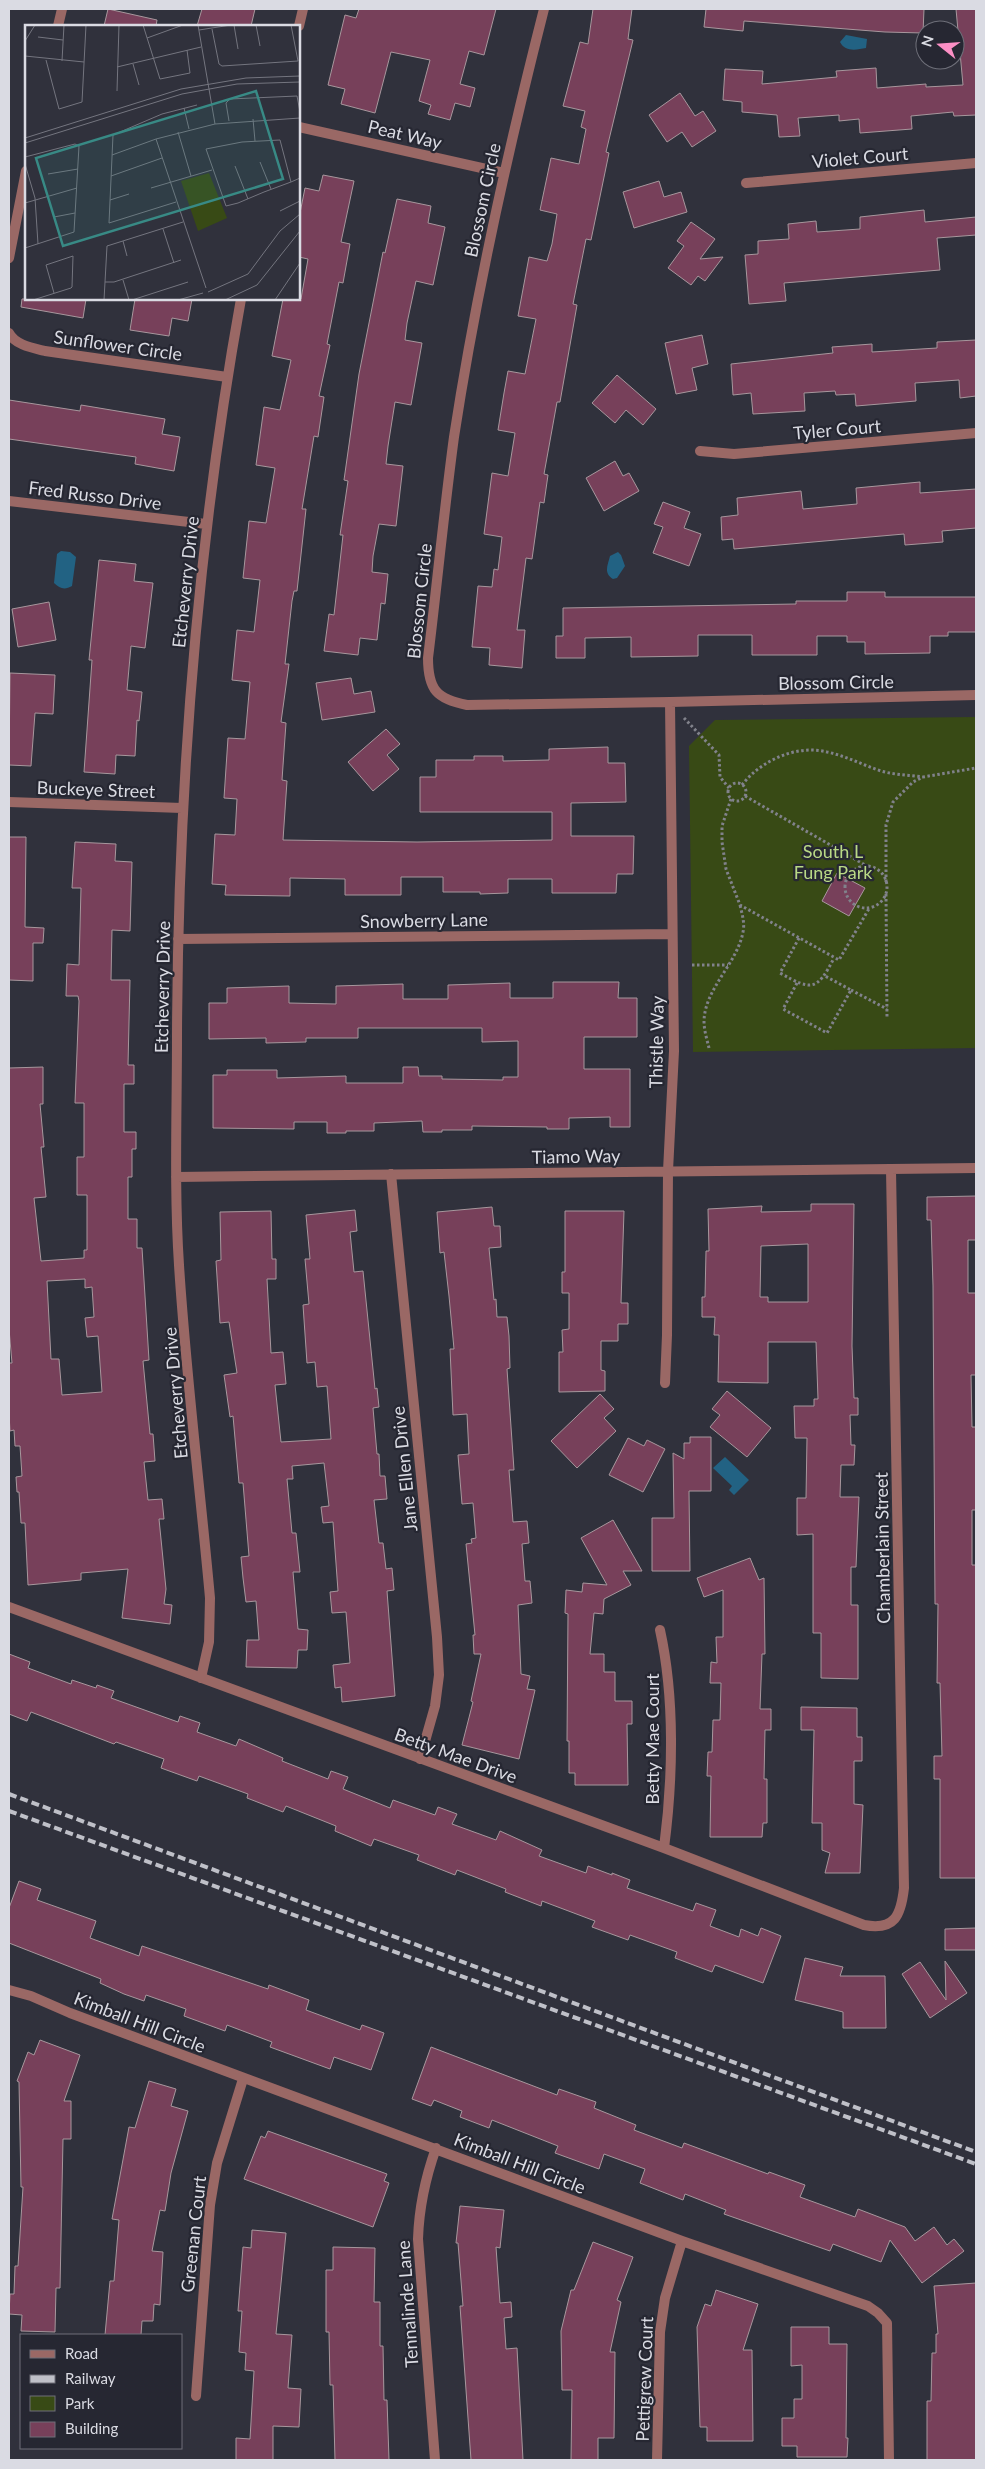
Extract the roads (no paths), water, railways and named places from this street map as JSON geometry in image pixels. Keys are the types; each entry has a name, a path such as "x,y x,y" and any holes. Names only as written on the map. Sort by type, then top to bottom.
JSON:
{"street":[{"path":"58,25 62,9"},
{"path":"299,25 303,9"},
{"name":"Blossom Circle","path":"544,9 504,173 477,305 454,438 428,658 428,676 436,693 449,701 467,704 670,702 976,695"},
{"name":"Peat Way","path":"300,127 504,173"},
{"name":"Violet Court","path":"746,183 976,163"},
{"path":"9,258 25,176"},
{"name":"Etcheverry Drive","path":"201,1678 210,1642 210,1598 179,1265 176,1177 178,939 182,808 191,676 206,524 227,377 241,300"},
{"name":"Sunflower Circle","path":"9,333 10,337 27,346 45,351 227,377"},
{"name":"Tyler Court","path":"700,450 734,454 976,433"},
{"name":"Fred Russo Drive","path":"9,501 206,524"},
{"name":"Thistle Way","path":"664,1383 667,1335 668,1171 674,1051 671,934 670,702"},
{"name":"Buckeye Street","path":"9,802 182,808"},
{"name":"Snowberry Lane","path":"178,939 671,934"},
{"name":"Tiamo Way","path":"176,1177 976,1168"},
{"name":"Chamberlain Street","path":"891,1170 904,1888 901,1908 892,1922"},
{"name":"Jane Ellen Drive","path":"391,1174 438,1646 439,1675 435,1706 420,1759"},
{"name":"Betty Mae Drive","path":"9,1608 664,1848 864,1925 877,1928 892,1922"},
{"name":"Betty Mae Court","path":"660,1630 668,1665 671,1797 664,1848"},
{"name":"Kimball Hill Circle","path":"9,1990 31,1996 70,2013 436,2148 682,2242 868,2306 887,2323 889,2340 889,2460"},
{"name":"Greenan Court","path":"196,2396 210,2206 217,2163 243,2078"},
{"name":"Tennalinde Lane","path":"435,2460 418,2239 419,2208 426,2176 436,2148"},
{"name":"Pettigrew Court","path":"657,2460 660,2332 665,2298 682,2242"}],"water":[{"path":"846,35 867,39 866,48 848,49 840,42"},
{"path":"61,551 70,552 76,557 72,586 67,588 60,588 54,583 57,554"},
{"path":"618,552 625,566 617,578 613,579 608,574 607,566 610,556"},
{"path":"725,1457 749,1480 734,1495 729,1490 732,1486 713,1468"}],"railway":[{"path":"9,1794 976,2152"},
{"path":"9,1811 976,2164"}],"park label":[{"name":"South L Fung Park","path":"833,861"}]}
